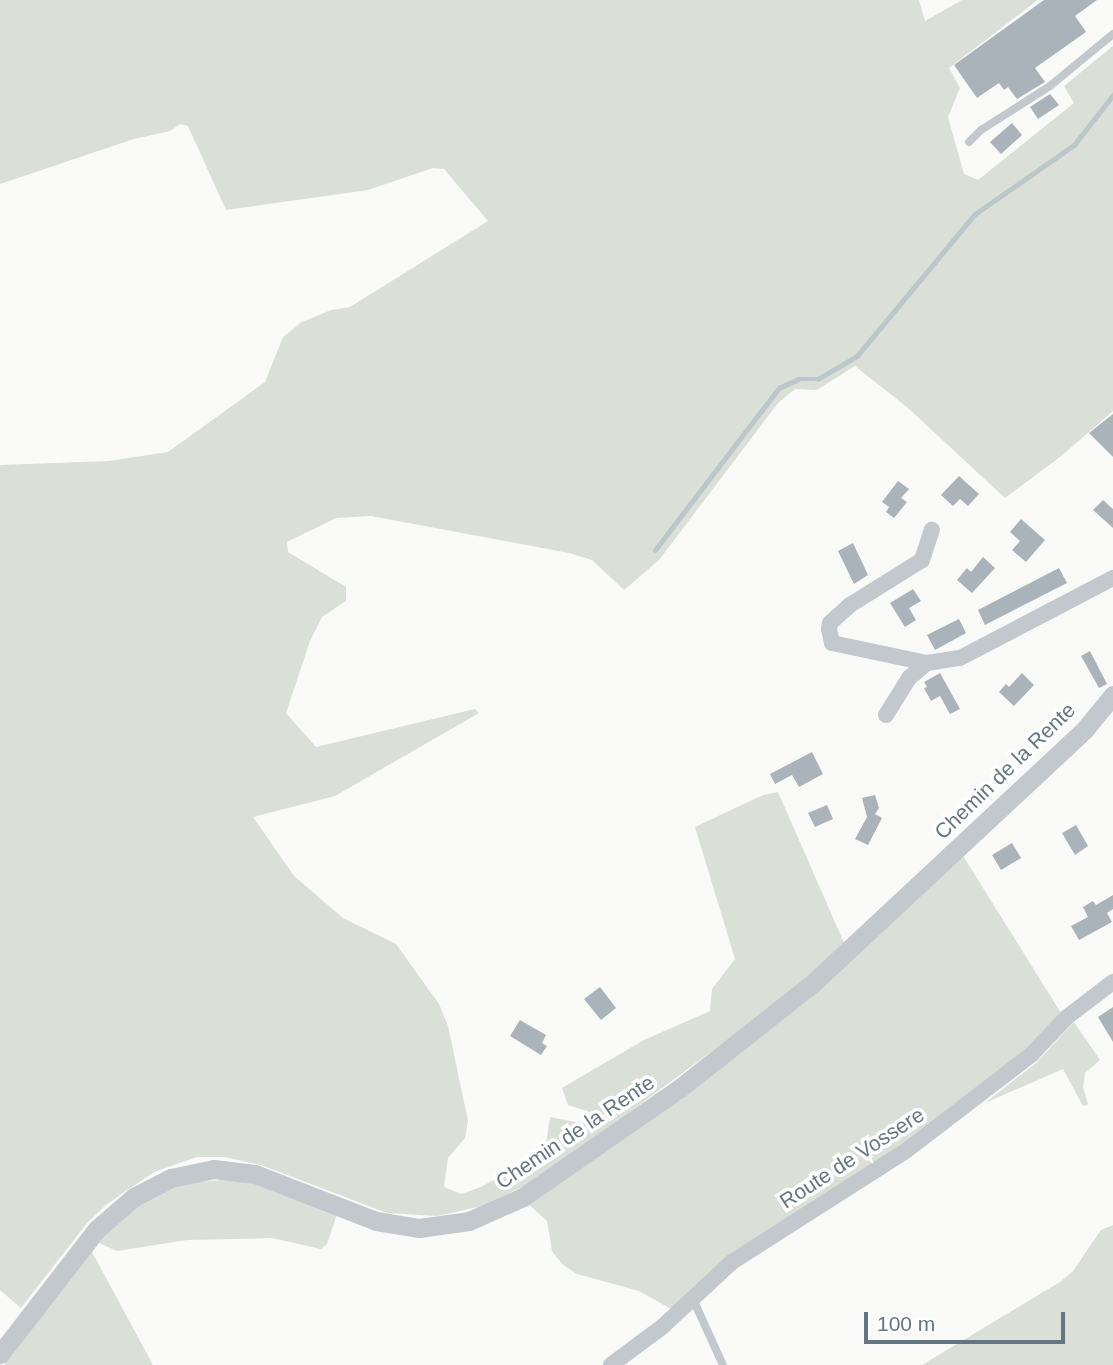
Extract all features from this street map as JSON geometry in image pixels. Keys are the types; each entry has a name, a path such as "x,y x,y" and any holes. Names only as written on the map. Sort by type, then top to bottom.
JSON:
{"street":[{"path":"932,530 922,560 850,605 830,623 832,643 927,663 960,658 1113,578"},
{"path":"886,715 909,678 927,663"},
{"name":"Chemin de la Rente","path":"0,1354 97,1229 134,1197 170,1178 215,1170 255,1174 376,1221 419,1228 469,1221 523,1196 680,1088 813,982 1084,729 1113,695"},
{"name":"Route de Vossere","path":"611,1365 693,1299 732,1262 877,1171 934,1130 1031,1055 1066,1017 1113,982"}],"lane":[{"path":"969,142 981,130 1051,86 1099,43 1113,34"},
{"path":"693,1299 723,1365"}],"shaded area":[{"path":"0,0 919,0 925,21 962,0 1038,0 949,68 960,88 948,117 964,174 978,180 1074,103 1064,86 1113,46 1113,411 1060,457 1005,498 908,408 855,366 817,390 795,389 778,403 659,560 624,590 592,560 569,553 371,516 336,518 287,542 288,552 346,587 346,601 322,617 310,641 286,713 316,747 475,709 479,713 335,796 253,817 294,876 343,918 396,944 439,1004 448,1026 468,1121 465,1138 448,1158 444,1187 461,1194 481,1187 545,1151 550,1117 586,1124 590,1112 568,1105 562,1088 644,1040 710,1011 712,989 735,959 695,827 763,795 778,792 845,945 788,995 577,1151 526,1185 482,1206 437,1216 387,1213 261,1165 224,1157 197,1157 154,1172 107,1204 87,1223 21,1308 0,1290 0,465 109,461 168,452 265,382 283,337 302,322 331,310 350,307 488,221 444,169 433,168 368,190 226,210 188,126 180,124 170,131 134,139 0,184"},
{"path":"960,851 1061,1013 1032,1045 880,1163 725,1259 673,1310 639,1291 577,1274 562,1264 552,1251 547,1221 526,1202 707,1075"},
{"path":"1074,1022 1100,1060 1085,1073 1083,1087 1088,1104 1083,1106 1063,1069 985,1103 1036,1063"},
{"path":"231,1179 255,1182 337,1214 327,1244 321,1249 272,1238 187,1240 117,1251 99,1243 108,1230 141,1203 162,1192 188,1183"},
{"path":"1113,1225 1113,1365 922,1365 1060,1282 1073,1271 1101,1230"},
{"path":"91,1250 153,1365 4,1365"}],"building":[{"path":"1044,0 1097,0 1075,16 1086,32 1035,68 1045,82 1017,99 1008,87 1004,90 999,83 977,98 954,65"},
{"path":"1050,94 1059,105 1038,119 1030,107"},
{"path":"1012,123 1022,135 1001,154 990,142"},
{"path":"1113,414 1113,457 1089,433"},
{"path":"959,476 979,494 968,506 960,499 953,506 941,495"},
{"path":"898,481 909,489 901,498 907,502 894,518 886,512 889,507 882,502"},
{"path":"1103,500 1113,509 1113,528 1093,510"},
{"path":"1021,519 1045,540 1026,562 1012,550 1020,541 1010,532"},
{"path":"853,543 868,575 854,584 838,551"},
{"path":"983,557 995,568 972,593 957,580 967,568 971,572"},
{"path":"1059,568 1067,583 985,625 978,610"},
{"path":"913,589 921,601 909,608 916,620 905,627 890,603"},
{"path":"959,619 966,633 935,650 927,635"},
{"path":"1090,651 1107,684 1099,688 1081,656"},
{"path":"940,673 960,709 950,714 940,696 931,701 924,688 927,687 924,682"},
{"path":"1022,673 1034,685 1014,706 999,692 1006,684 1009,687"},
{"path":"812,752 823,774 799,787 792,775 775,784 770,774"},
{"path":"875,795 879,808 875,814 882,818 868,845 855,839 867,817 862,798"},
{"path":"827,805 833,819 815,827 808,813"},
{"path":"1076,825 1088,846 1075,855 1062,833"},
{"path":"1012,843 1021,858 1001,870 992,855"},
{"path":"1113,895 1113,909 1107,913 1112,922 1079,940 1071,926 1088,917 1083,907 1093,901 1096,905"},
{"path":"600,987 616,1008 601,1020 584,999"},
{"path":"1113,1007 1113,1042 1098,1017"},
{"path":"520,1020 546,1035 542,1043 547,1046 541,1055 510,1036"}],"waterway":[{"path":"655,550 779,388 798,379 818,379 857,356 975,214 1074,145 1113,95"}]}
